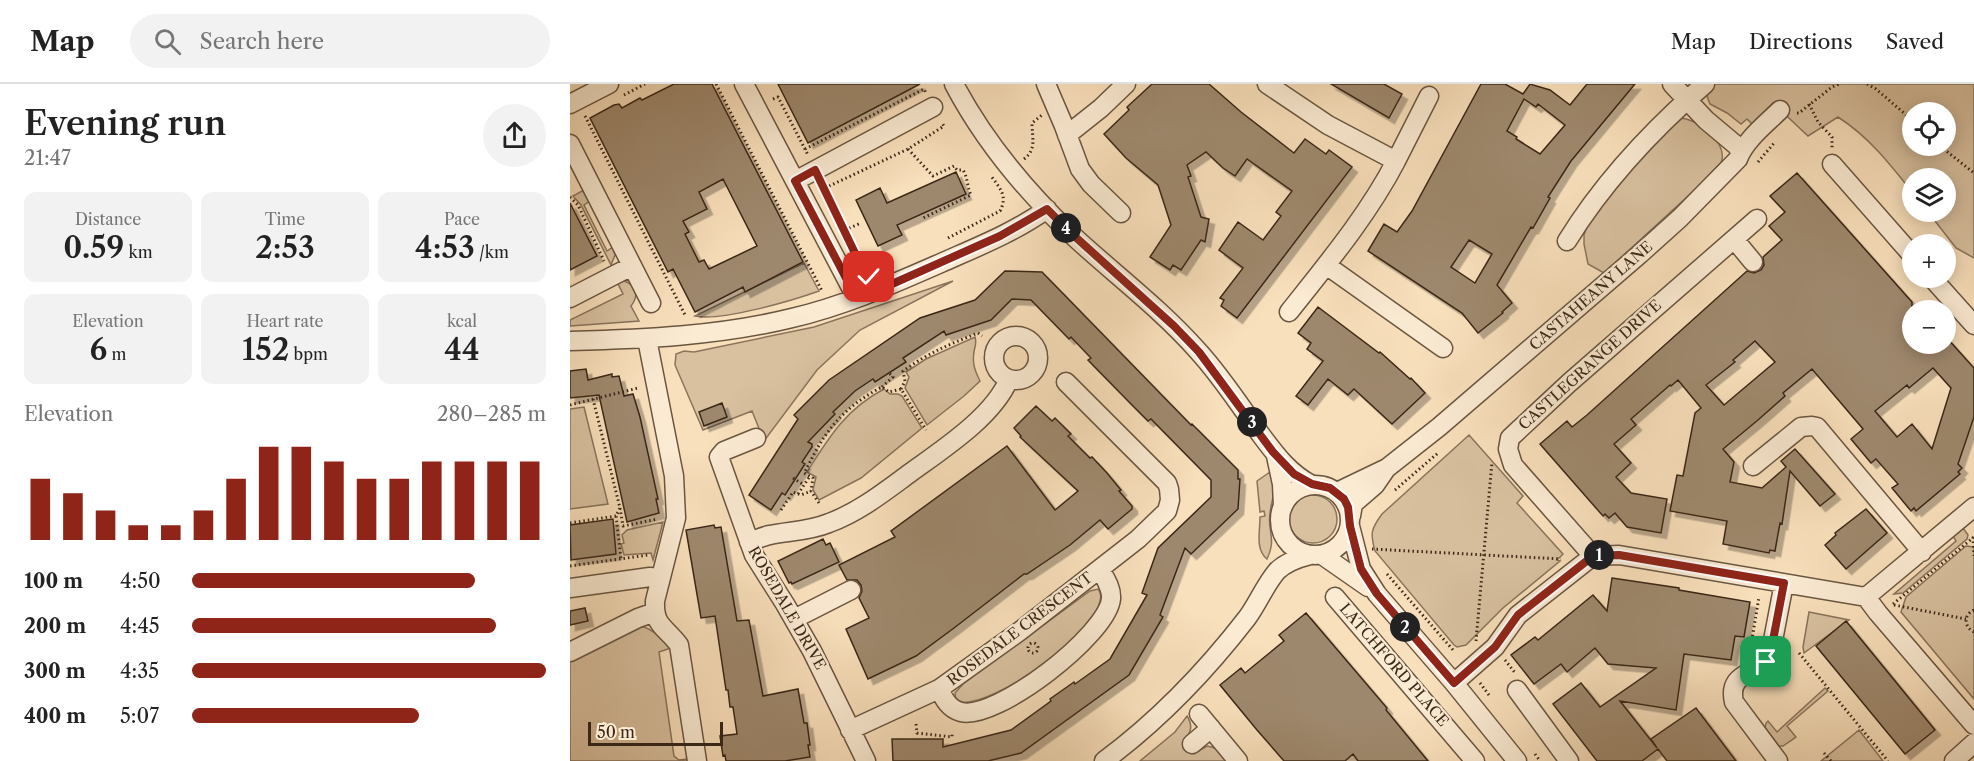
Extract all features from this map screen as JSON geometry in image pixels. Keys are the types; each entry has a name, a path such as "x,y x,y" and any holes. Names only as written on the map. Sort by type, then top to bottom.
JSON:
{"street":[{"path":"744,84 856,297"},
{"path":"954,84 970,113 1009,169 1071,233 1174,326 1199,352 1276,456 1294,474 1312,484"},
{"path":"1046,84 1080,169 1105,199 1121,213"},
{"path":"1067,135 1101,108 1126,84"},
{"path":"1267,84 1328,125 1396,161"},
{"path":"1672,84 1706,120 1737,146 1740,152"},
{"path":"1568,241 1587,208 1609,180 1686,100 1705,84"},
{"path":"570,104 612,92"},
{"path":"1289,312 1382,188 1430,96"},
{"path":"795,181 933,107"},
{"name":"CASTAHEANY LANE","path":"1337,492 1387,468 1493,382 1648,247 1738,159 1740,152 1780,110"},
{"path":"570,144 651,303"},
{"path":"1832,164 1902,244"},
{"path":"570,340 647,339 713,332 790,318 892,284 1000,236 1047,209"},
{"name":"CASTLEGRANGE DRIVE","path":"1593,556 1513,465 1508,449 1510,438 1569,383 1757,219"},
{"path":"1734,239 1753,262"},
{"path":"1326,265 1443,348"},
{"path":"570,298 632,266"},
{"path":"1941,288 1974,325"},
{"path":"647,339 674,476 676,505 676,518 656,572 655,612 658,623 679,645 698,761"},
{"path":"749,542 769,535 826,525 857,511 975,422 992,406 1009,379"},
{"name":"ROSEDALE CRESCENT","path":"850,730 939,689 1020,631 1100,569 1138,539 1167,511 1170,500 1169,489 1161,477 1066,382"},
{"path":"1753,466 1802,427 1816,428 1922,552"},
{"name":"ROSEDALE DRIVE","path":"756,438 724,451 719,458 754,555 794,619 826,677 866,761"},
{"path":"1276,456 1282,484 1277,571"},
{"name":"CASTAHEANY LANE","path":"1350,521 1353,504 1375,484 1387,468"},
{"path":"1282,506 1294,491 1303,486 1321,485 1337,492 1348,507 1361,569 1377,594 1454,683 1517,761"},
{"path":"1866,597 1974,507"},
{"path":"1104,761 1135,738 1194,679 1248,615 1277,571 1297,558 1332,551 1347,536 1350,521"},
{"path":"1280,526 1283,536 1299,552 1316,555 1377,594"},
{"path":"1454,683 1495,647 1518,615 1593,556 1619,555 1866,597 1886,609 1974,725"},
{"name":"ROSEDALE CRESCENT","path":"939,689 945,701 952,708 962,712 976,712 1019,693 1078,648 1105,615 1111,598 1110,588 1100,569"},
{"path":"570,588 650,577 656,572"},
{"path":"1778,761 1734,702 1732,694 1733,684 1740,677 1759,667 1770,656 1784,583"},
{"path":"794,619 851,590"},
{"name":"LATCHFORD PLACE","path":"1335,597 1475,761"},
{"path":"570,652 638,618 655,612"},
{"path":"1517,690 1569,761"},
{"path":"1198,714 1238,761"},
{"path":"1192,744 1210,728"},
{"path":"1954,761 1974,743"}],"path":[{"path":"612,92 645,84"},
{"path":"716,84 823,292 816,295"},
{"path":"1780,110 1799,113 1839,84"},
{"path":"1867,84 1876,88 1902,111"},
{"path":"805,149 924,88 944,126 908,149 825,188"},
{"path":"769,92 773,100 778,97 861,264"},
{"path":"1809,104 1818,122 1832,137 1832,164"},
{"path":"1009,169 1031,154 1034,145 1032,123 1039,116 1058,110"},
{"path":"585,115 686,317 690,320"},
{"path":"908,149 933,176 954,166 957,170 963,170 971,195 923,218"},
{"path":"1953,156 1974,173"},
{"path":"939,243 1000,211 1004,195 989,172"},
{"path":"570,197 578,205 605,260 596,264"},
{"path":"845,230 861,223"},
{"path":"882,387 889,392 901,389 905,381 903,371 923,357 945,345 978,333 982,336"},
{"path":"819,502 811,491 813,478 804,473 824,436 860,399 882,387 893,377 889,373"},
{"path":"570,405 656,383"},
{"path":"901,389 926,430"},
{"path":"593,399 623,526 665,518"},
{"path":"1394,491 1444,448"},
{"path":"1476,642 1492,458"},
{"path":"798,494 810,476"},
{"path":"793,478 804,485"},
{"path":"781,510 793,492 801,495 811,491"},
{"path":"620,508 616,516 621,559"},
{"path":"570,523 616,516"},
{"path":"1974,537 1974,556"},
{"path":"1886,609 1974,537"},
{"path":"1371,554 1368,548 1562,559"},
{"path":"570,566 650,555 656,572"},
{"path":"1382,568 1453,650"},
{"path":"1751,645 1759,597"},
{"path":"1886,609 1966,619"},
{"path":"1974,610 1966,619 1967,626 1974,632"},
{"path":"1495,647 1524,684 1517,690"},
{"path":"1799,653 1888,761"},
{"path":"916,724 917,733 952,737 952,733"},
{"path":"1824,753 1831,761"}],"shaded area":[{"path":"1713,84 1974,84 1974,258 1956,248 1956,234 1945,234 1936,222 1956,222 1956,168 1902,168 1902,180 1869,142 1838,117 1808,136 1773,103 1752,124 1747,119 1741,124 1710,104 1705,91"},
{"path":"1680,118 1703,127 1710,133 1720,148 1721,163 1604,273 1588,264 1584,235 1589,221 1623,173"},
{"path":"584,190 590,201 584,205 607,251 613,247 615,255 611,265 581,205 573,196"},
{"path":"804,263 819,291 739,313 695,316"},
{"path":"624,281 634,288 636,295 631,306 639,321 570,326 570,320 623,294 617,282"},
{"path":"953,281 860,330 817,370 764,441 752,411 703,430 675,365 676,354 814,327"},
{"path":"975,337 973,356 975,370 980,381 927,425 905,388 909,377 906,372 926,359"},
{"path":"884,389 890,394 902,396 922,428 861,478 819,500 813,490 816,477 807,472 831,436 849,415 859,405"},
{"path":"584,407 608,504 570,509 570,409"},
{"path":"1469,435 1523,496 1517,503 1563,554 1557,560 1560,561 1503,608 1466,645 1457,647 1375,551 1372,535 1382,514"},
{"path":"1270,472 1274,492 1269,520 1272,540 1267,559 1260,545 1260,517 1265,516 1264,511 1260,512 1257,481"},
{"path":"1313,495 1330,502 1337,519 1330,536 1313,543 1296,536 1289,519 1296,502"},
{"path":"663,522 653,560 651,553 624,555 621,544 624,543 622,535 627,530"},
{"path":"1963,528 1968,535 1967,539 1903,593 1894,594 1956,541 1953,536"},
{"path":"1966,546 1974,547 1974,699 1901,612 1906,597"},
{"path":"1098,589 1100,602 1090,620 1072,640 1048,660 1021,679 995,693 973,701 956,701 955,693 963,684 1090,591"},
{"path":"1809,612 1849,620 1804,653 1803,647"},
{"path":"641,626 654,632 671,648 659,652 674,756 679,760 688,759 687,761 570,761 570,658"},
{"path":"1825,688 1828,691 1787,726 1796,737 1783,746 1778,746 1765,728 1766,723 1768,721 1777,732"},
{"path":"1187,716 1190,730 1184,742 1194,754 1207,746 1219,751 1228,761 1140,761 1175,732"},
{"path":"1859,730 1883,761 1821,761"}],"building":[{"path":"674,84 712,84 803,262 745,292 743,287 695,312 673,269 668,272 590,118 614,105 619,104 622,108 640,98 642,100","holes":["723,179 757,246 709,269 704,260 699,262 685,234 689,232 683,221 707,209 699,192"]},
{"path":"778,84 920,84 808,143"},
{"path":"1152,84 1209,84 1294,153 1305,139 1326,154 1329,150 1352,167 1237,318 1221,306 1224,300 1220,298 1243,268 1219,250 1238,222 1263,240 1281,216 1276,212 1292,191 1247,159 1235,176 1206,152 1187,165 1191,176 1188,177 1201,217 1209,219 1205,242 1201,240 1181,270 1173,265 1170,270 1150,257 1171,225 1158,185 1126,158 1104,134 1129,110 1127,107"},
{"path":"1331,84 1384,84 1402,94 1389,118"},
{"path":"1481,84 1505,84 1523,94 1530,84 1550,90 1570,105 1587,84 1635,84 1571,161 1548,197 1550,198 1533,228 1531,227 1497,285 1512,303 1478,333 1462,313 1368,251 1384,224 1397,232 1412,211","holes":["1524,99 1536,107 1538,104 1565,125 1540,154 1507,131","1469,240 1492,254 1475,283 1451,267"]},
{"path":"956,172 966,194 897,225 902,235 878,246 856,200 880,188 887,203"},
{"path":"1797,173 1910,300 1902,300 1902,354 1956,354 1956,348 1974,368 1974,417 1958,464 1962,468 1958,472 1960,474 1916,511 1914,508 1911,511 1892,488 1898,484 1876,459 1871,463 1851,439 1863,429 1812,369 1783,393 1785,396 1723,449 1734,462 1730,482 1762,488 1786,467 1781,461 1795,449 1835,494 1820,506 1790,471 1782,524 1780,523 1775,551 1770,550 1769,553 1723,544 1727,521 1670,511 1677,475 1683,476 1695,413 1701,408 1678,380 1631,419 1636,425 1614,444 1631,463 1616,477 1631,493 1667,499 1661,533 1627,527 1615,513 1609,518 1605,514 1603,516 1540,444 1567,421 1572,427 1587,415 1747,271 1754,273 1761,270 1764,265 1763,257 1782,240 1769,226 1785,212 1770,196","holes":["1755,341 1775,362 1724,405 1706,385 1735,362 1733,360","1933,368 1951,388 1932,449 1912,424 1897,437 1875,411 1907,385 1909,388"]},
{"path":"570,203 597,256 570,270"},
{"path":"1005,271 1042,272 1238,470 1238,479 1240,479 1238,509 1191,554 1185,548 1160,615 1163,617 1129,675 1021,753 988,761 893,761 892,739 943,739 943,747 1011,730 1051,701 1050,699 1110,659 1147,595 1142,593 1158,548 1211,497 1211,480 1151,419 1148,421 1131,404 1088,360 1091,358 1071,337 1069,339 1031,300 1012,299 991,320 946,335 944,331 903,358 906,362 875,382 873,379 855,391 833,412 835,414 808,442 812,444 812,447 802,462 805,464 785,495 782,493 771,510 749,495 798,419 794,415 829,380 920,318 975,300"},
{"path":"1318,307 1380,352 1425,393 1392,424 1354,389 1348,395 1328,379 1308,405 1296,396 1323,361 1307,349 1311,343 1298,333"},
{"path":"586,369 588,380 612,374 612,377 619,376 624,396 633,394 658,499 656,499 659,513 627,522 599,395 570,398 570,371"},
{"path":"722,403 727,417 704,426 699,412"},
{"path":"1036,406 1052,421 1055,418 1071,434 1068,436 1107,473 1121,490 1119,491 1132,509 1108,529 1100,520 1070,545 1024,574 916,656 868,679 846,629 869,618 859,598 862,591 861,585 857,580 847,580 839,565 895,537 891,531 1007,446 1055,510 1078,491 1020,437 1014,428"},
{"path":"1866,509 1887,533 1846,569 1825,545 1836,535 1835,533"},
{"path":"613,519 616,554 571,560 570,525"},
{"path":"714,525 715,528 721,527 737,621 749,620 763,696 798,689 804,723 807,723 810,757 785,761 726,761 725,755 723,756 720,736 737,734 733,707 730,707 728,690 726,690 715,616 701,618 686,530"},
{"path":"823,539 826,545 830,543 839,562 792,584 789,583 778,561"},
{"path":"1612,578 1750,602 1744,637 1735,636 1731,660 1684,654 1676,710 1620,701 1657,748 1651,739 1696,708 1736,761 1667,761 1658,749 1642,761 1597,761 1553,704 1581,683 1600,707 1656,668 1608,664 1595,648 1567,672 1561,664 1534,684 1511,655 1535,637 1538,640 1593,595 1607,611"},
{"path":"585,608 588,621 570,625 570,611"},
{"path":"1306,613 1387,708 1386,710 1428,761 1358,761 1353,754 1345,761 1284,761 1257,730 1220,685 1241,668 1245,673 1284,641 1279,635"},
{"path":"1846,621 1935,730 1905,754 1816,646"}],"route":[{"path":"869,277 866,276 815,170 795,181 856,297 892,284 1000,236 1047,209 1174,326 1199,352 1273,452 1294,474 1312,484 1330,488 1344,499 1348,507 1350,526 1361,569 1377,594 1454,683 1495,647 1518,615 1593,556 1619,555 1784,583 1770,656 1766,662"}]}
